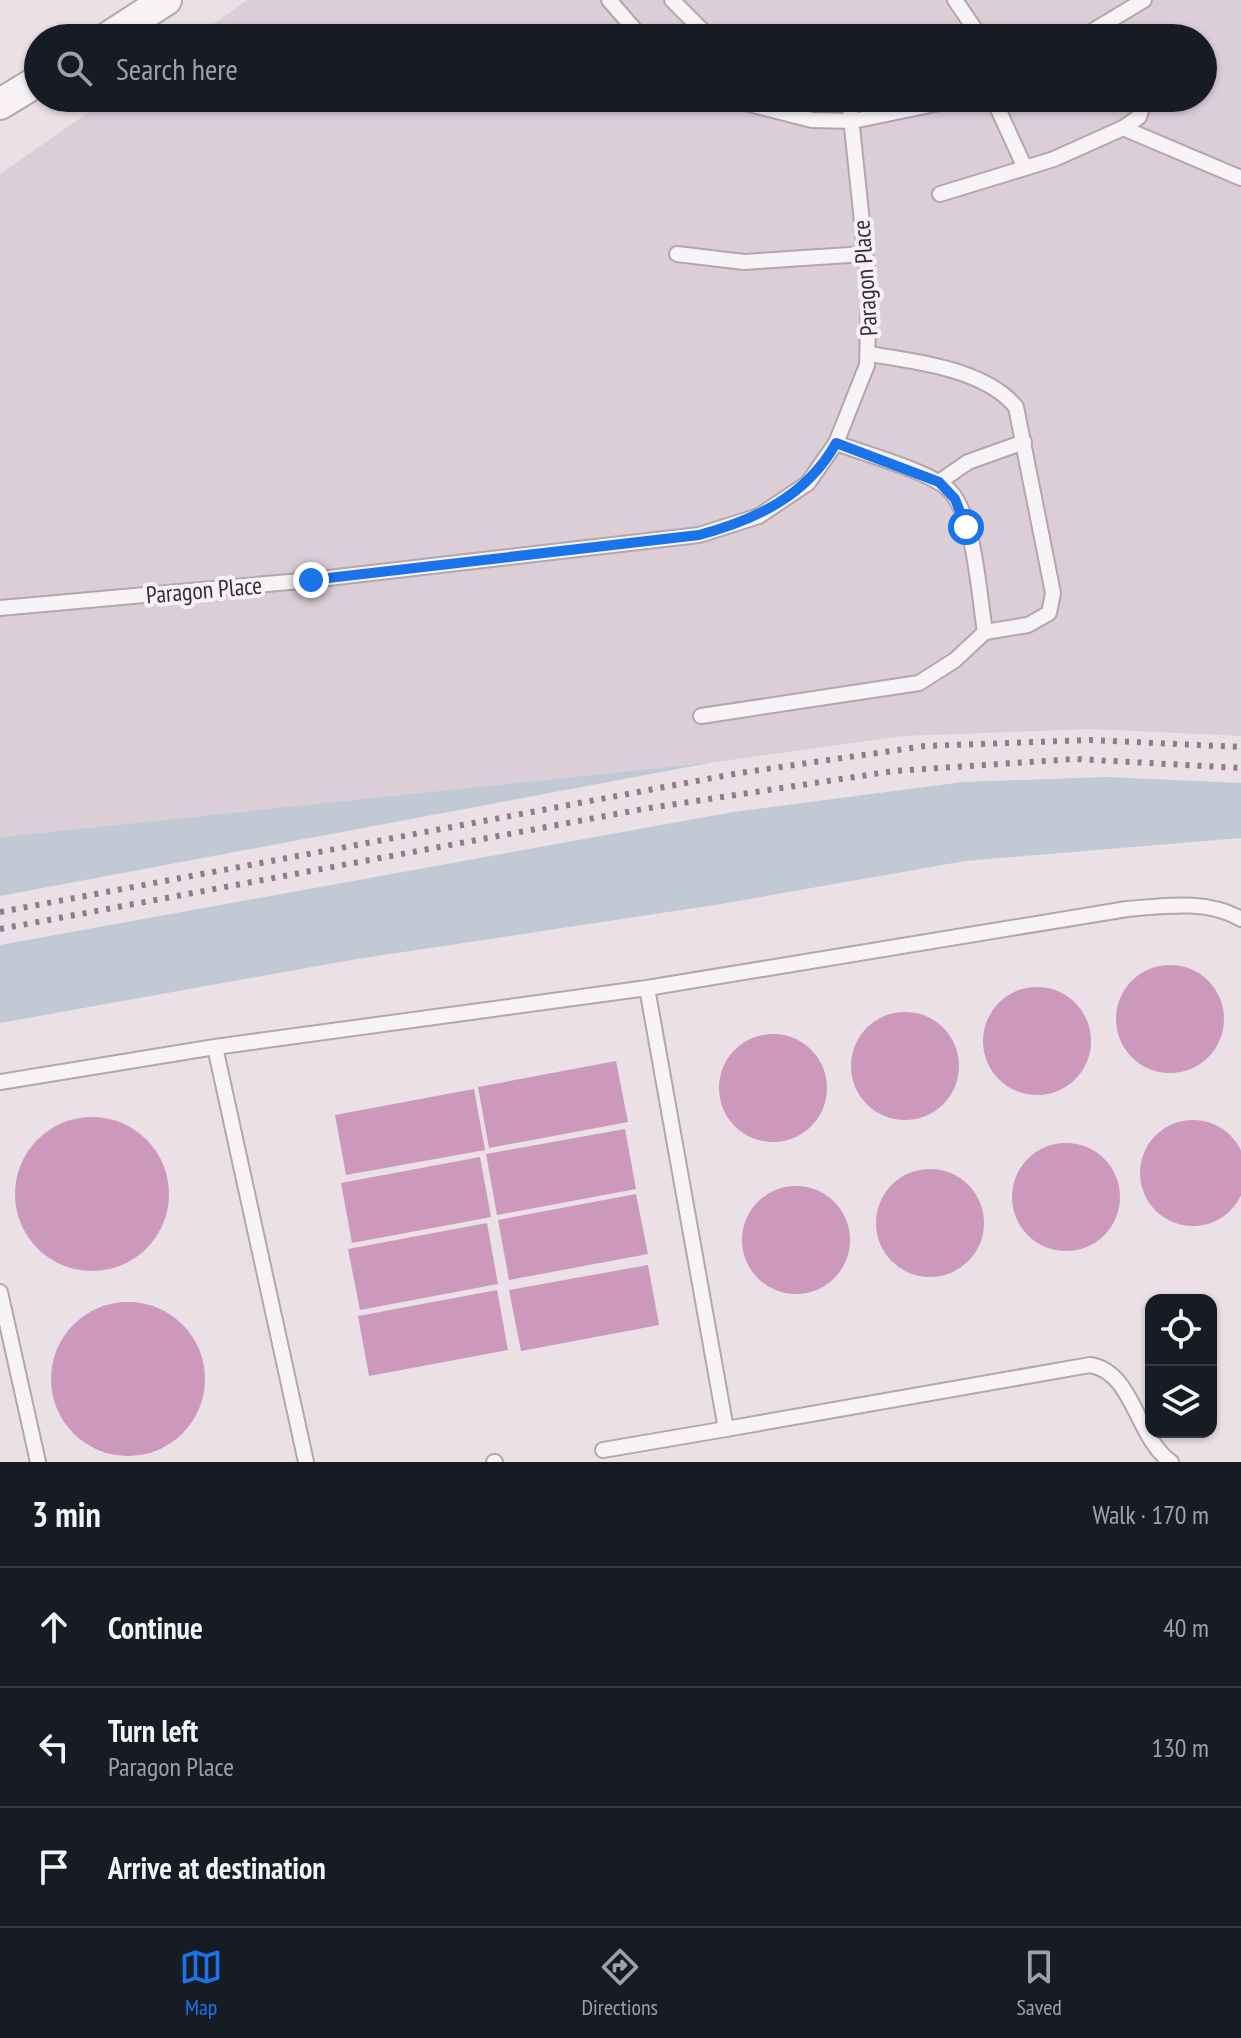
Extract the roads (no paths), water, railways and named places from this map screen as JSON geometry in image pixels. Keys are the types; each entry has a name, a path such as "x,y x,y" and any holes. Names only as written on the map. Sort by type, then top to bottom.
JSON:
{"street":[{"path":"129,24 166,0"},
{"path":"0,104 24,89"}],"lane":[{"path":"609,0 630,24"},
{"path":"672,0 696,24"},
{"path":"955,0 971,24"},
{"path":"1104,24 1144,0"},
{"path":"781,112 812,120 853,121 887,112"},
{"name":"Paragon Place","path":"0,608 311,580 699,535 759,516 800,489 826,461 836,443 869,354 852,112"},
{"path":"999,112 1025,168"},
{"path":"940,194 1065,155 1123,128 1139,117 1141,112"},
{"path":"1123,128 1241,178"},
{"path":"677,254 744,262 805,261 864,254"},
{"path":"701,716 919,683 955,660 985,632 1028,625 1044,618 1051,605 1053,593 1016,407 995,390 932,367 869,354"},
{"path":"939,482 968,462 1024,442"},
{"path":"836,443 939,482 955,499 966,527 985,632"},
{"path":"0,1082 215,1047 647,988 1127,909 1180,905 1218,910 1241,919"},
{"path":"647,988 726,1429"},
{"path":"215,1047 306,1462"},
{"path":"0,1292 38,1462"},
{"path":"603,1450 1090,1365 1105,1367 1115,1375 1146,1434 1160,1454 1171,1462"}],"railway":[{"path":"0,912 739,773 925,746 1090,740 1241,747"},
{"path":"0,929 643,809 894,771 1075,759 1241,768"}]}
